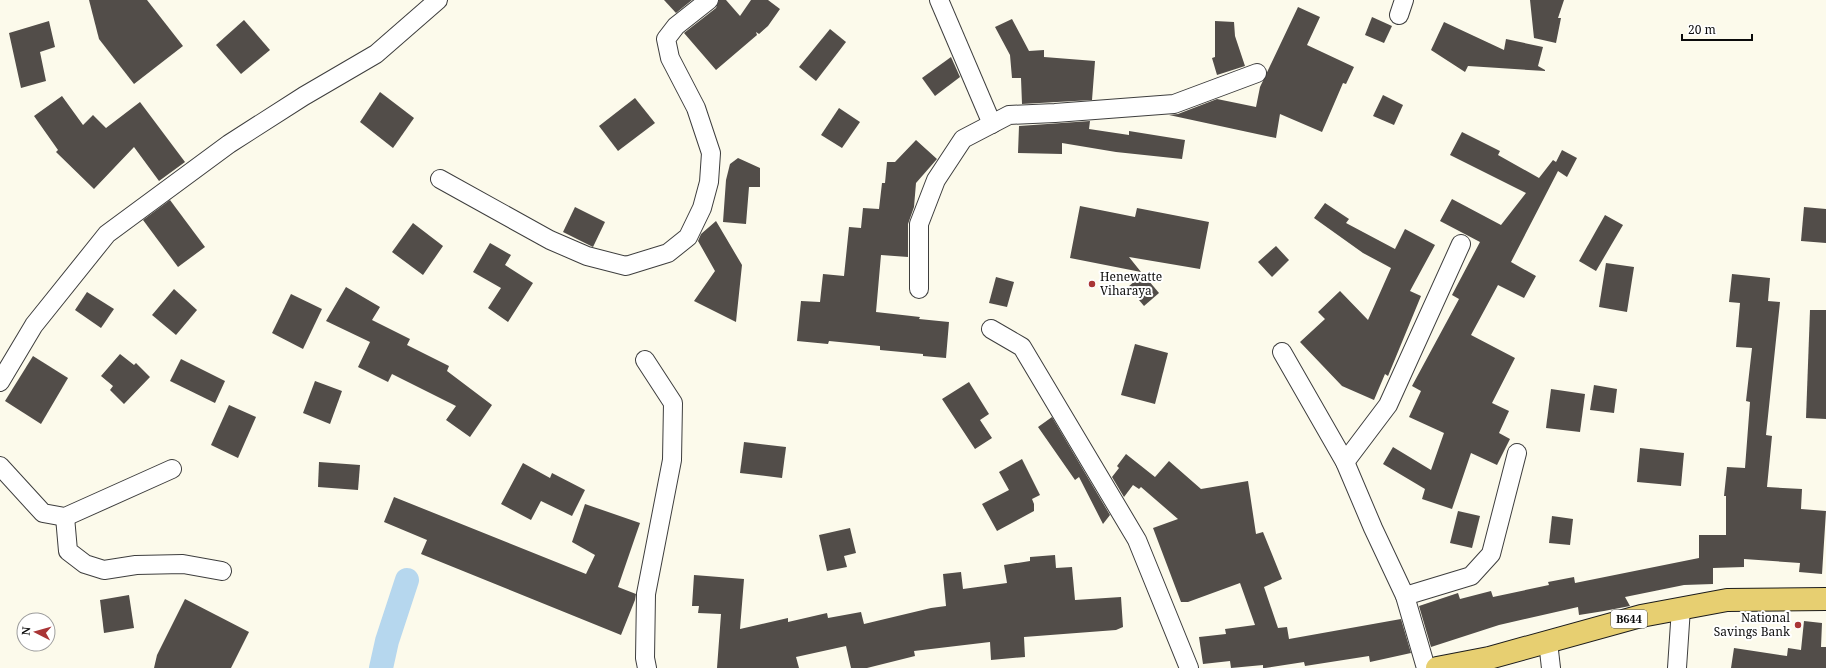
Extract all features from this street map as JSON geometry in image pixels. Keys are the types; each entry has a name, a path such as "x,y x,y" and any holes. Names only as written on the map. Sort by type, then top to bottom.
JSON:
{"main road":[{"name":"B644","path":"1437,668 1489,658 1642,616 1681,608 1727,600 1826,599"}],"street":[{"path":"0,382 34,325 107,234 229,144 304,96 376,54 438,0"},
{"path":"440,179 550,240 586,256 626,266 668,253 688,237 702,208 709,182 712,153 696,108 670,58 666,39 676,26 709,0"},
{"path":"939,0 992,124"},
{"path":"920,289 919,224 936,180 963,139 1008,115 1174,104 1257,73"},
{"path":"1345,462 1388,405 1461,244"},
{"path":"991,329 1022,347 1137,540 1189,668"},
{"path":"1282,352 1345,462 1373,528 1405,596 1426,668"},
{"path":"645,360 673,403 672,460 646,594 645,658 647,668"},
{"path":"1405,596 1471,576 1491,554 1517,453"},
{"path":"0,466 43,513 65,517 172,469"},
{"path":"65,517 68,551 86,564 104,570 136,565 183,564 222,571"},
{"path":"1677,668 1681,608"},
{"path":"1548,642 1551,668"}],"building":[{"path":"89,0 147,0 183,46 134,84 99,39"},
{"path":"664,0 692,0 676,13"},
{"path":"719,0 726,0 740,16 751,0 768,0 780,9 768,26 759,34 756,32 757,35 716,70 684,33 716,8"},
{"path":"1530,0 1564,0 1558,18 1561,18 1556,43 1534,38"},
{"path":"1298,7 1320,17 1307,45 1354,67 1346,84 1343,83 1322,132 1280,114 1276,138 1169,115 1178,114 1217,99 1256,107 1260,87"},
{"path":"1372,17 1392,26 1384,43 1365,35"},
{"path":"1012,19 1029,51 1044,50 1044,57 1095,61 1092,100 1022,104 1021,78 1012,78 1010,55 995,27"},
{"path":"244,20 270,50 241,74 216,45"},
{"path":"49,21 55,47 40,52 46,81 21,88 9,33"},
{"path":"1215,21 1234,22 1235,36 1245,66 1217,75 1212,58 1215,57"},
{"path":"1444,22 1504,50 1506,39 1543,47 1538,66 1545,71 1468,66 1465,72 1431,50"},
{"path":"830,29 846,42 816,81 799,67"},
{"path":"951,57 960,77 935,96 922,78"},
{"path":"380,92 414,118 393,148 360,122"},
{"path":"1383,95 1403,105 1394,125 1373,116"},
{"path":"62,96 83,125 93,115 106,128 140,102 185,162 159,181 134,147 94,189 56,152 58,150 34,116"},
{"path":"635,98 655,123 618,151 599,126"},
{"path":"839,108 860,122 842,148 821,135"},
{"path":"1090,121 1089,129 1129,135 1129,131 1185,140 1182,159 1116,152 1062,143 1062,154 1018,153 1019,126"},
{"path":"1462,132 1500,151 1498,155 1539,178 1553,160 1556,162 1562,150 1577,158 1567,177 1558,171 1511,262 1536,276 1524,298 1498,285 1471,335 1515,358 1492,403 1509,411 1499,433 1510,439 1497,465 1471,453 1452,509 1422,499 1425,489 1383,464 1393,447 1431,470 1444,433 1409,417 1421,391 1412,386 1459,299 1452,295 1480,242 1440,221 1452,199 1501,225 1526,193 1450,155"},
{"path":"916,140 937,159 916,183 914,207 908,224 908,257 881,255 876,312 949,322 946,358 923,356 923,354 880,350 880,346 829,341 828,344 797,341 801,301 820,302 823,274 844,276 849,227 861,228 863,208 879,209 882,183 885,183 887,162 895,162"},
{"path":"738,158 760,168 760,187 749,187 746,224 723,222 726,180 730,164"},
{"path":"170,200 205,247 178,267 143,220"},
{"path":"1325,203 1349,219 1346,223 1395,249 1405,229 1435,245 1410,291 1421,296 1388,376 1385,374 1374,400 1342,386 1300,342 1325,319 1318,312 1340,291 1368,320 1391,268 1363,253 1314,218"},
{"path":"1080,206 1135,217 1137,208 1209,222 1200,269 1129,257 1141,272 1070,258"},
{"path":"575,207 605,222 593,247 563,232"},
{"path":"1804,207 1826,209 1826,243 1801,241"},
{"path":"1605,215 1623,225 1596,271 1579,261"},
{"path":"716,221 742,265 736,322 694,301 715,271 698,241 701,234"},
{"path":"413,223 443,246 423,275 392,252"},
{"path":"490,243 511,255 505,265 533,283 508,322 488,308 501,288 473,272"},
{"path":"1276,246 1289,260 1272,277 1258,262"},
{"path":"1606,263 1634,267 1627,312 1599,307"},
{"path":"1143,274 1159,293 1144,306 1128,287"},
{"path":"1732,274 1770,278 1768,301 1780,302 1766,435 1772,436 1767,487 1802,489 1801,509 1826,511 1822,574 1799,572 1800,563 1744,559 1744,567 1713,568 1713,584 1684,585 1625,597 1630,606 1604,611 1579,615 1578,607 1499,625 1431,647 1419,606 1458,593 1460,599 1491,591 1493,597 1549,585 1548,582 1574,577 1575,583 1699,558 1699,535 1726,535 1726,496 1724,496 1727,467 1745,468 1750,402 1746,401 1752,348 1736,347 1740,303 1729,302"},
{"path":"996,277 1014,282 1007,307 989,303"},
{"path":"346,287 380,307 372,320 410,339 407,345 449,366 447,371 492,405 470,437 446,420 456,406 392,374 388,382 358,367 370,342 326,321"},
{"path":"174,289 197,310 176,335 152,315"},
{"path":"87,292 114,309 101,328 75,310"},
{"path":"291,294 322,309 303,349 272,333"},
{"path":"1810,310 1826,310 1826,419 1806,418"},
{"path":"1135,344 1168,353 1155,404 1121,395"},
{"path":"120,354 134,365 136,363 150,377 124,404 110,390 113,386 101,376"},
{"path":"33,356 68,378 41,424 5,401"},
{"path":"181,359 225,381 215,403 170,381"},
{"path":"315,381 342,391 330,424 303,413"},
{"path":"969,382 989,414 980,420 992,438 975,449 942,399"},
{"path":"1594,385 1617,389 1614,413 1590,410"},
{"path":"1551,389 1585,394 1580,432 1546,428"},
{"path":"229,405 256,417 238,458 211,445"},
{"path":"1052,417 1110,515 1103,524 1079,477 1075,480 1038,427"},
{"path":"744,442 786,447 782,478 740,473"},
{"path":"1640,448 1684,453 1681,486 1637,482"},
{"path":"1126,454 1155,477 1169,461 1201,489 1248,481 1256,534 1263,532 1282,579 1264,587 1278,628 1287,627 1289,639 1401,619 1411,653 1370,662 1369,656 1305,666 1304,662 1265,668 1263,668 1263,665 1231,668 1230,661 1203,664 1199,637 1226,634 1225,629 1255,625 1240,583 1188,602 1181,602 1153,528 1178,519 1141,487 1139,489 1133,485 1124,497 1112,477 1119,468 1117,466"},
{"path":"1022,459 1040,495 1032,499 1034,511 997,531 982,504 1009,490 999,472"},
{"path":"319,462 360,465 358,490 318,487"},
{"path":"523,463 550,478 552,473 585,490 572,516 541,501 531,520 501,504"},
{"path":"394,497 586,574 595,555 572,542 585,504 640,523 618,587 636,594 621,635 421,554 427,540 384,522"},
{"path":"1458,511 1480,516 1472,548 1450,543"},
{"path":"1552,516 1573,519 1570,545 1549,543"},
{"path":"850,528 856,553 844,556 847,567 827,571 819,535"},
{"path":"1055,555 1056,568 1072,567 1075,600 1121,597 1123,627 1116,630 1024,637 1025,657 991,660 990,642 914,651 915,656 867,668 851,668 846,646 796,657 799,668 717,668 721,614 698,613 699,606 692,606 694,575 744,579 740,629 788,618 788,622 827,613 828,618 861,612 864,624 931,608 946,606 943,574 961,572 963,589 1007,583 1004,565 1030,561 1030,557"},
{"path":"129,595 134,628 104,633 100,600"},
{"path":"185,599 249,632 231,668 154,668 157,655"},
{"path":"1804,621 1822,623 1821,647 1826,647 1826,668 1731,668 1734,648 1787,656 1788,648 1801,650"}],"waterway":[{"path":"381,668 387,641 407,580"}],"place":[{"name":"Henewatte Viharaya","path":"1092,284"},
{"name":"National Savings Bank","path":"1798,625"}]}
